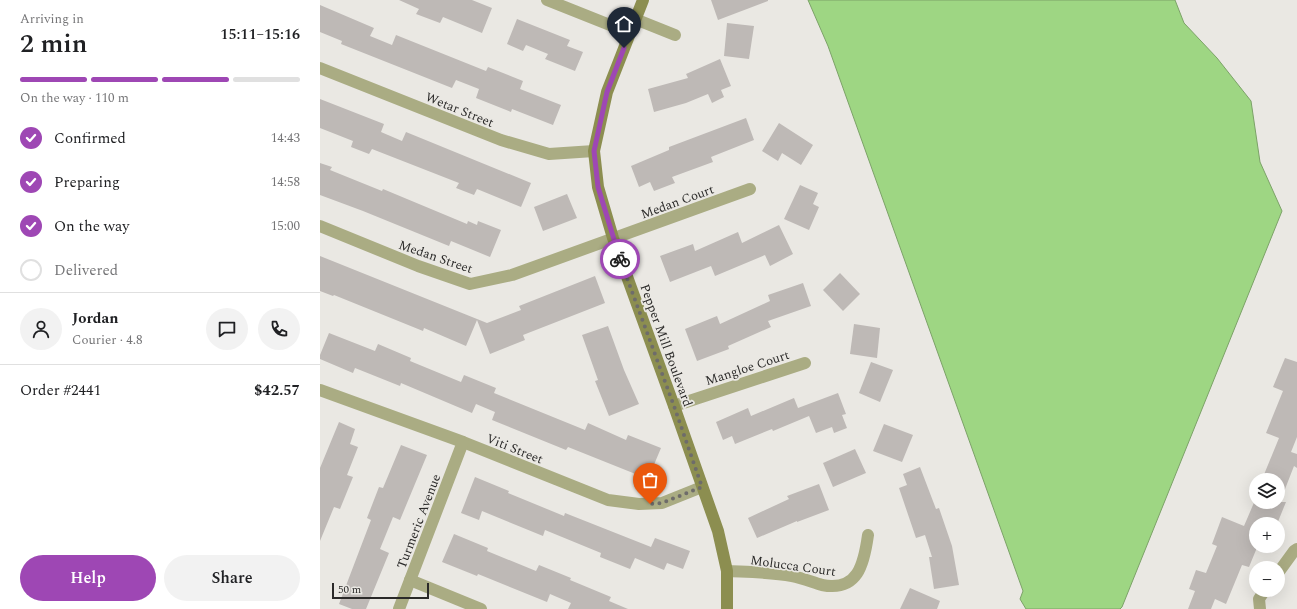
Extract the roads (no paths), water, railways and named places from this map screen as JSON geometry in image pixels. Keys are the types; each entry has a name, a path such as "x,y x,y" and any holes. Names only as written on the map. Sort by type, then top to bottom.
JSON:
{"street":[{"path":"548,0 630,33"},
{"name":"Pepper Mill Boulevard","path":"643,0 607,92 594,151 598,187 613,238 718,531 728,571 727,609"},
{"path":"635,20 675,35"},
{"name":"Wetar Street","path":"320,68 501,140 549,154 594,151"},
{"name":"Medan Court","path":"613,238 750,189"},
{"name":"Medan Street","path":"320,226 418,266 470,284 512,275 613,238"},
{"name":"Mangloe Court","path":"674,406 805,362"},
{"name":"Viti Street","path":"320,390 462,442 608,500 639,504 662,503 702,487"},
{"name":"Turmeric Avenue","path":"399,609 462,442"},
{"name":"Molucca Court","path":"728,571 765,572 793,576 823,585 838,586 850,582 858,574 866,553 868,535"},
{"path":"1285,563 1294,550 1297,549"},
{"path":"410,580 481,609"},
{"path":"1260,597 1260,609"}]}
